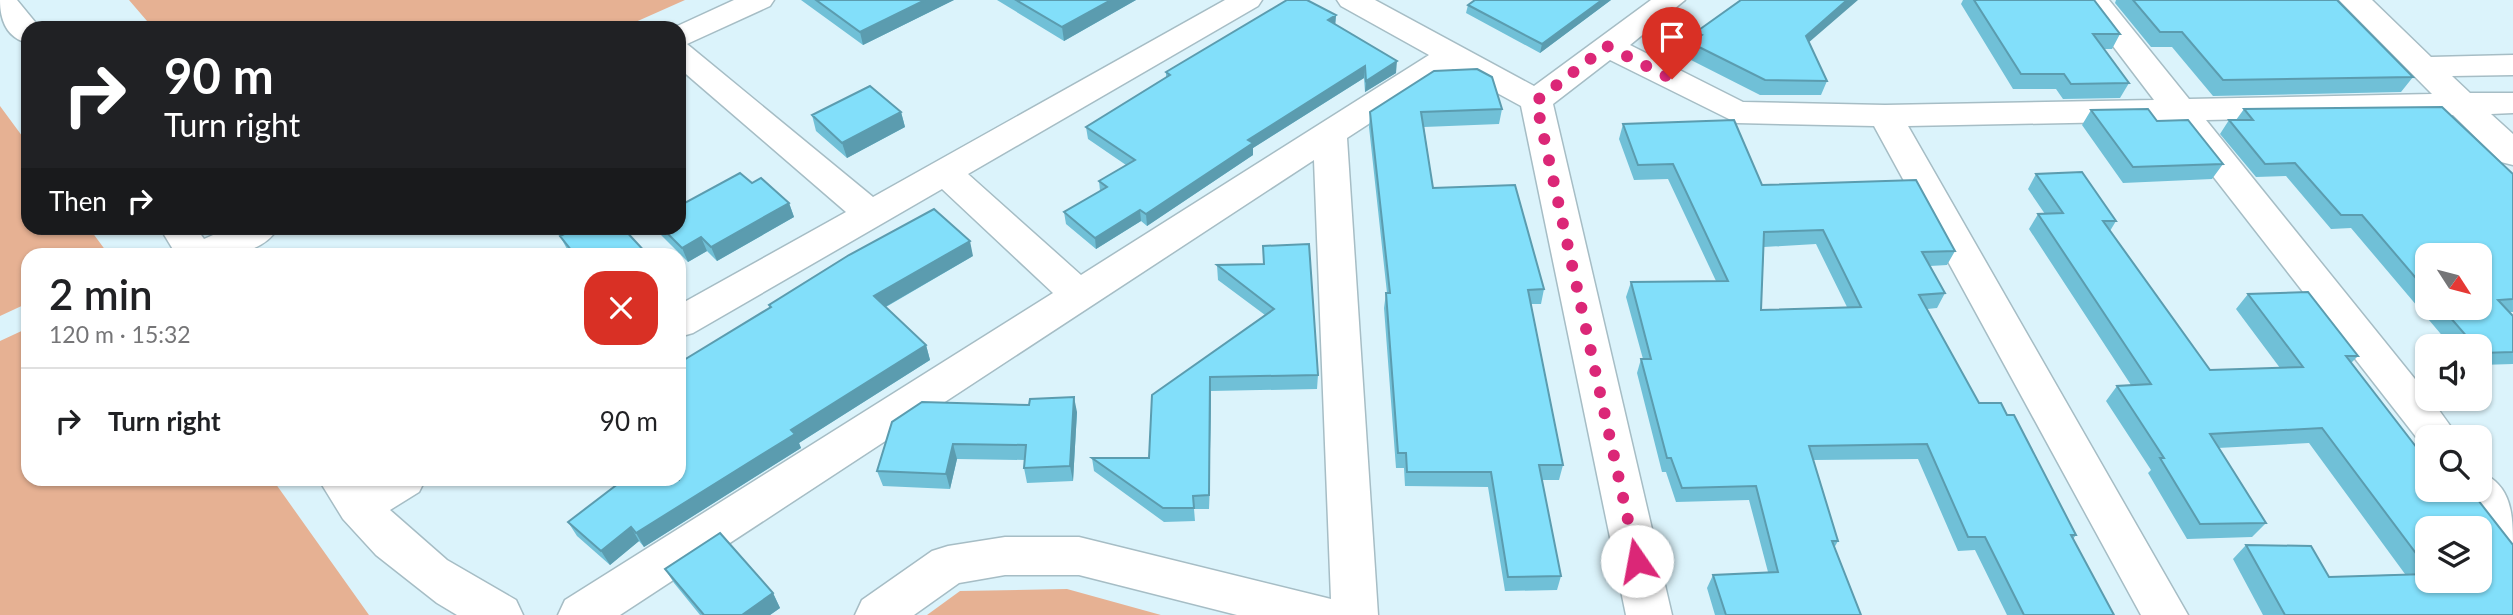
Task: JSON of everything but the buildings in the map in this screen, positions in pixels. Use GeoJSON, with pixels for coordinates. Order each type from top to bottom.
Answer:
{"type":"FeatureCollection","features":[{"type":"Feature","properties":{"kind":"street"},"geometry":{"type":"LineString","coordinates":[[1,0],[21,25]]}},
{"type":"Feature","properties":{"kind":"street"},"geometry":{"type":"LineString","coordinates":[[686,34],[759,0]]}},
{"type":"Feature","properties":{"kind":"street"},"geometry":{"type":"LineString","coordinates":[[686,319],[1247,0]]}},
{"type":"Feature","properties":{"kind":"street"},"geometry":{"type":"LineString","coordinates":[[1352,0],[1536,101],[1649,615]]}},
{"type":"Feature","properties":{"kind":"street"},"geometry":{"type":"LineString","coordinates":[[1536,101],[1670,0]]}},
{"type":"Feature","properties":{"kind":"street"},"geometry":{"type":"LineString","coordinates":[[2093,0],[2428,425]]}},
{"type":"Feature","properties":{"kind":"street"},"geometry":{"type":"LineString","coordinates":[[2354,0],[2513,154]]}},
{"type":"Feature","properties":{"kind":"street"},"geometry":{"type":"LineString","coordinates":[[1607,46],[1737,112],[1885,116],[2513,103]]}},
{"type":"Feature","properties":{"kind":"street"},"geometry":{"type":"LineString","coordinates":[[580,615],[1451,55]]}},
{"type":"Feature","properties":{"kind":"street"},"geometry":{"type":"LineString","coordinates":[[686,58],[871,214]]}},
{"type":"Feature","properties":{"kind":"street"},"geometry":{"type":"LineString","coordinates":[[2423,67],[2513,65]]}},
{"type":"Feature","properties":{"kind":"street"},"geometry":{"type":"LineString","coordinates":[[1885,116],[2165,615]]}},
{"type":"Feature","properties":{"kind":"street"},"geometry":{"type":"LineString","coordinates":[[1330,134],[1355,615]]}},
{"type":"Feature","properties":{"kind":"street"},"geometry":{"type":"LineString","coordinates":[[945,172],[1079,295]]}},
{"type":"Feature","properties":{"kind":"street"},"geometry":{"type":"LineString","coordinates":[[216,248],[244,235]]}},
{"type":"Feature","properties":{"kind":"street"},"geometry":{"type":"LineString","coordinates":[[379,486],[349,493],[369,521],[425,571],[497,614]]}},
{"type":"Feature","properties":{"kind":"street"},"geometry":{"type":"LineString","coordinates":[[2489,502],[2513,532]]}},
{"type":"Feature","properties":{"kind":"street"},"geometry":{"type":"LineString","coordinates":[[878,615],[948,565],[1005,556],[1079,556],[1319,615]]}},
{"type":"Feature","properties":{"kind":"shaded area"},"geometry":{"type":"Polygon","coordinates":[[[129,0],[685,0],[638,21],[147,21],[129,0]]]}},
{"type":"Feature","properties":{"kind":"shaded area"},"geometry":{"type":"Polygon","coordinates":[[[0,106],[21,134],[21,235],[94,235],[104,248],[21,248],[21,306],[0,316],[0,106]]]}},
{"type":"Feature","properties":{"kind":"shaded area"},"geometry":{"type":"Polygon","coordinates":[[[21,331],[21,486],[277,486],[369,615],[0,615],[0,341],[21,331]]]}},
{"type":"Feature","properties":{"kind":"shaded area"},"geometry":{"type":"Polygon","coordinates":[[[1067,589],[1161,615],[927,615],[960,591],[1067,589]]]}},
{"type":"Feature","properties":{"kind":"route"},"geometry":{"type":"LineString","coordinates":[[1637,561],[1536,101],[1607,46],[1672,79]]}}]}
